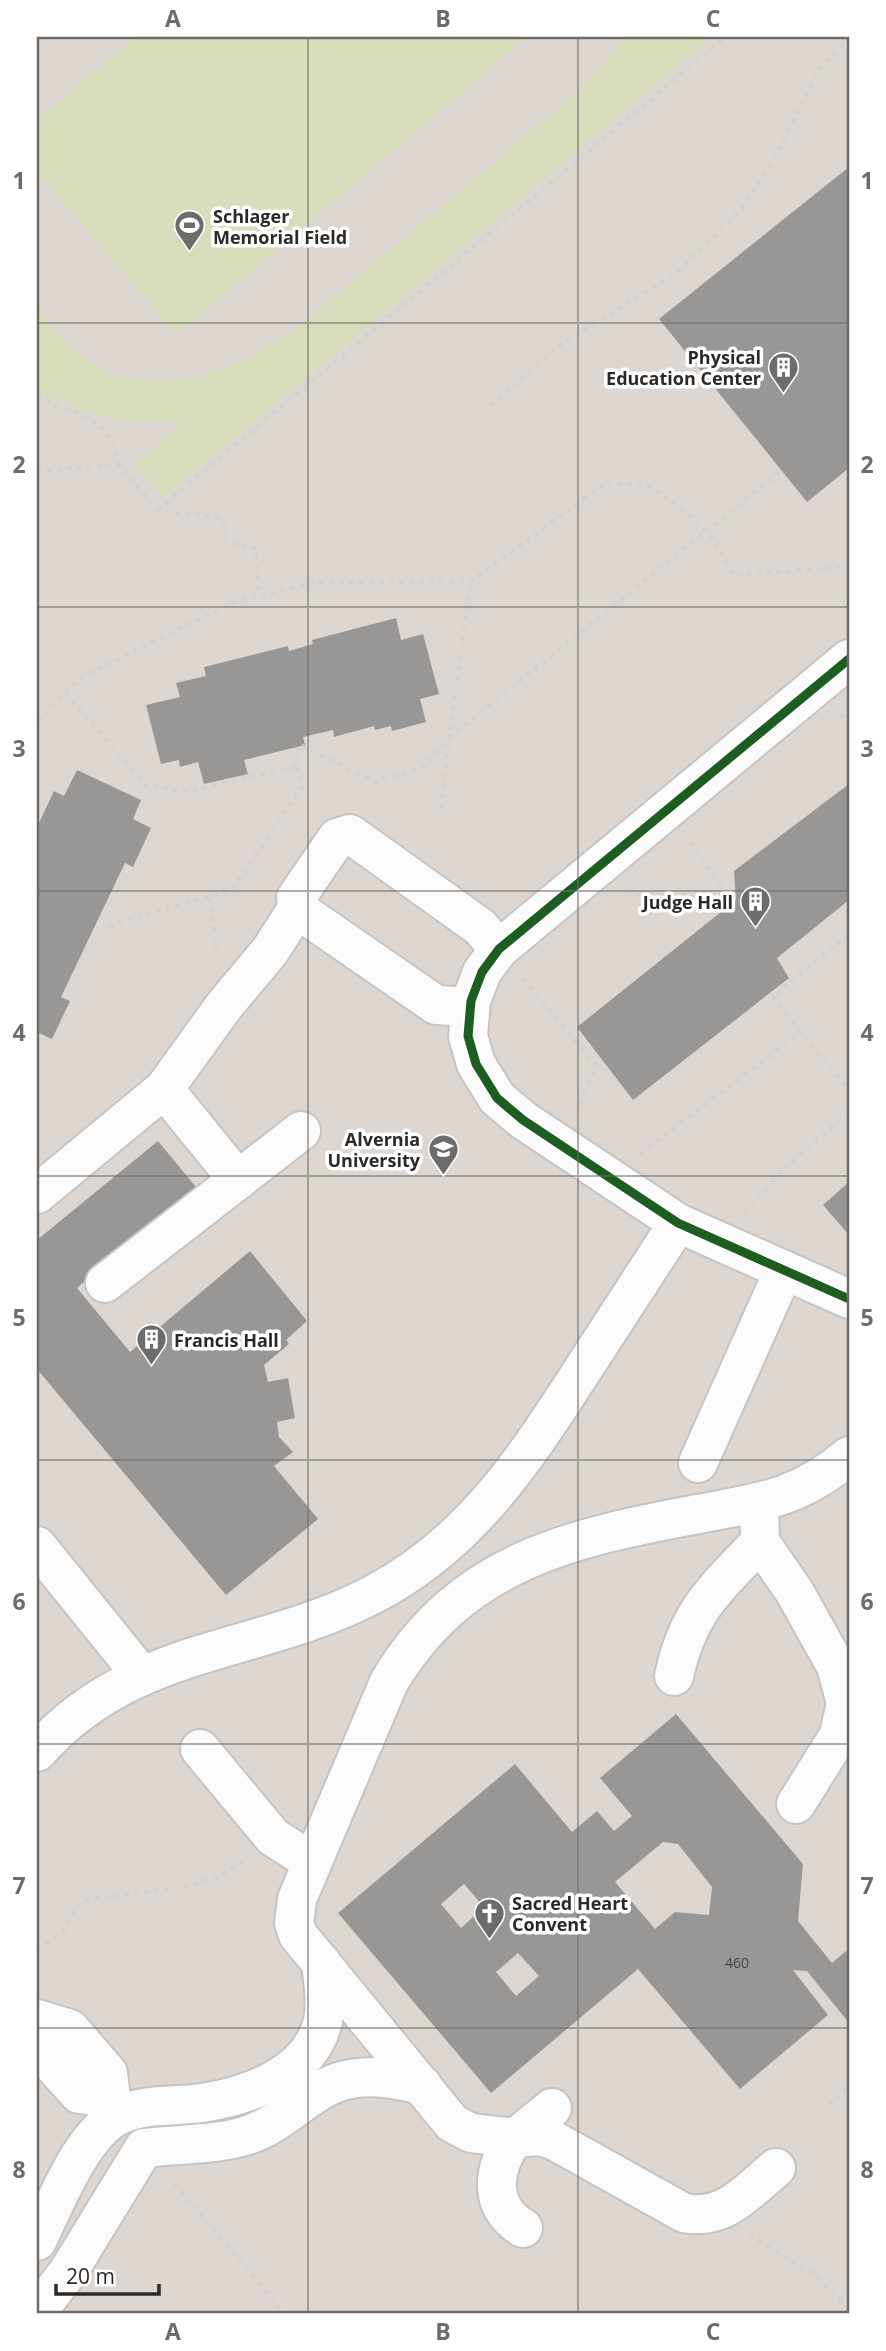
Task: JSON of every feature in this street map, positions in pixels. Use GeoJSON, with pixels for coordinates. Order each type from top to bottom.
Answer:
{"type":"FeatureCollection","features":[{"type":"Feature","properties":{"kind":"street"},"geometry":{"type":"LineString","coordinates":[[849,659],[499,949],[482,972],[470,1007],[468,1036],[477,1064],[497,1098],[562,1147],[678,1223],[849,1299]]}},
{"type":"Feature","properties":{"kind":"street"},"geometry":{"type":"LineString","coordinates":[[37,1194],[164,1089],[224,1006],[270,951],[297,909],[296,898],[337,838],[350,834],[480,927],[499,949]]}},
{"type":"Feature","properties":{"kind":"street"},"geometry":{"type":"LineString","coordinates":[[297,909],[436,1005],[470,1007]]}},
{"type":"Feature","properties":{"kind":"street"},"geometry":{"type":"LineString","coordinates":[[164,1089],[238,1180]]}},
{"type":"Feature","properties":{"kind":"street"},"geometry":{"type":"LineString","coordinates":[[105,1283],[302,1131]]}},
{"type":"Feature","properties":{"kind":"street"},"geometry":{"type":"LineString","coordinates":[[37,1752],[53,1734],[99,1700],[142,1676],[162,1666],[324,1615],[372,1595],[447,1543],[489,1504],[526,1457],[678,1223]]}},
{"type":"Feature","properties":{"kind":"street"},"geometry":{"type":"LineString","coordinates":[[698,1463],[784,1270]]}},
{"type":"Feature","properties":{"kind":"street"},"geometry":{"type":"LineString","coordinates":[[776,2168],[726,2209],[708,2215],[684,2213],[553,2140],[539,2136],[515,2138],[463,2130],[452,2123],[298,1935],[294,1923],[297,1899],[389,1682],[403,1659],[446,1610],[504,1569],[560,1544],[622,1528],[759,1502],[802,1489],[824,1477],[849,1456]]}},
{"type":"Feature","properties":{"kind":"street"},"geometry":{"type":"LineString","coordinates":[[759,1502],[760,1542],[794,1591],[836,1666],[848,1710],[839,1735],[796,1804]]}},
{"type":"Feature","properties":{"kind":"street"},"geometry":{"type":"LineString","coordinates":[[674,1676],[687,1632],[698,1610],[713,1589],[760,1542]]}},
{"type":"Feature","properties":{"kind":"street"},"geometry":{"type":"LineString","coordinates":[[37,1546],[142,1676]]}},
{"type":"Feature","properties":{"kind":"street"},"geometry":{"type":"LineString","coordinates":[[200,1749],[273,1838],[312,1862]]}},
{"type":"Feature","properties":{"kind":"street"},"geometry":{"type":"LineString","coordinates":[[144,2148],[245,2136],[284,2117],[313,2074],[325,1994],[321,1962]]}},
{"type":"Feature","properties":{"kind":"street"},"geometry":{"type":"LineString","coordinates":[[37,2019],[42,2053],[79,2094],[116,2106],[252,2092],[313,2074],[389,2077],[422,2085]]}},
{"type":"Feature","properties":{"kind":"street"},"geometry":{"type":"LineString","coordinates":[[116,2106],[144,2148]]}},
{"type":"Feature","properties":{"kind":"street"},"geometry":{"type":"LineString","coordinates":[[37,2241],[63,2186],[116,2106]]}},
{"type":"Feature","properties":{"kind":"street"},"geometry":{"type":"LineString","coordinates":[[523,2228],[501,2206],[495,2180],[503,2152],[515,2138],[552,2108]]}},
{"type":"Feature","properties":{"kind":"street"},"geometry":{"type":"LineString","coordinates":[[37,2312],[68,2272],[144,2148]]}},
{"type":"Feature","properties":{"kind":"path"},"geometry":{"type":"LineString","coordinates":[[157,510],[726,37]]}},
{"type":"Feature","properties":{"kind":"path"},"geometry":{"type":"LineString","coordinates":[[491,406],[560,345],[674,275],[742,209],[771,165],[819,69],[847,39]]}},
{"type":"Feature","properties":{"kind":"path"},"geometry":{"type":"LineString","coordinates":[[37,396],[97,422],[115,444],[117,464],[157,510],[224,518],[226,542],[255,548],[259,596]]}},
{"type":"Feature","properties":{"kind":"path"},"geometry":{"type":"LineString","coordinates":[[37,472],[117,464]]}},
{"type":"Feature","properties":{"kind":"path"},"geometry":{"type":"LineString","coordinates":[[108,926],[232,890],[302,786],[296,766],[299,745],[375,782],[423,768],[449,738],[781,471]]}},
{"type":"Feature","properties":{"kind":"path"},"geometry":{"type":"LineString","coordinates":[[37,720],[83,676],[237,601],[317,582],[471,581],[606,483],[649,486],[680,507],[713,538],[733,575],[849,567]]}},
{"type":"Feature","properties":{"kind":"path"},"geometry":{"type":"LineString","coordinates":[[440,818],[471,581]]}},
{"type":"Feature","properties":{"kind":"path"},"geometry":{"type":"LineString","coordinates":[[65,693],[146,785],[184,792],[296,766]]}},
{"type":"Feature","properties":{"kind":"path"},"geometry":{"type":"LineString","coordinates":[[609,860],[645,904],[729,897],[668,811]]}},
{"type":"Feature","properties":{"kind":"path"},"geometry":{"type":"LineString","coordinates":[[210,897],[224,1006]]}},
{"type":"Feature","properties":{"kind":"path"},"geometry":{"type":"LineString","coordinates":[[849,934],[772,997],[849,1090]]}},
{"type":"Feature","properties":{"kind":"path"},"geometry":{"type":"LineString","coordinates":[[499,949],[596,1066],[562,1147]]}},
{"type":"Feature","properties":{"kind":"path"},"geometry":{"type":"LineString","coordinates":[[608,1178],[801,1032]]}},
{"type":"Feature","properties":{"kind":"path"},"geometry":{"type":"LineString","coordinates":[[718,1241],[791,1163],[849,1112]]}},
{"type":"Feature","properties":{"kind":"path"},"geometry":{"type":"LineString","coordinates":[[37,1949],[64,1930],[82,1901],[122,1893],[184,1887],[218,1877],[229,1873],[273,1838]]}},
{"type":"Feature","properties":{"kind":"path"},"geometry":{"type":"LineString","coordinates":[[828,2105],[849,2087]]}},
{"type":"Feature","properties":{"kind":"path"},"geometry":{"type":"LineString","coordinates":[[144,2148],[285,2314]]}},
{"type":"Feature","properties":{"kind":"path"},"geometry":{"type":"LineString","coordinates":[[726,2209],[741,2231],[814,2274],[849,2309]]}},
{"type":"Feature","properties":{"kind":"shaded area","name":"Alvernia University"},"geometry":{"type":"Polygon","coordinates":[[[37,37],[849,37],[849,2314],[37,2314],[37,37]]]}},
{"type":"Feature","properties":{"kind":"green space","name":"Schlager Memorial Field"},"geometry":{"type":"Polygon","coordinates":[[[135,37],[527,37],[177,335],[37,172],[37,120],[135,37]]]}},
{"type":"Feature","properties":{"kind":"green space"},"geometry":{"type":"Polygon","coordinates":[[[624,37],[712,37],[164,497],[135,464],[183,422],[108,417],[73,407],[37,391],[37,307],[62,339],[80,355],[107,371],[135,379],[164,381],[194,377],[252,356],[278,341],[302,324],[580,90],[600,70],[624,37]]]}},
{"type":"Feature","properties":{"kind":"building","name":"Physical Education Center"},"geometry":{"type":"Polygon","coordinates":[[[849,167],[849,468],[807,502],[659,319],[849,167]]]}},
{"type":"Feature","properties":{"kind":"building"},"geometry":{"type":"Polygon","coordinates":[[[396,618],[401,640],[423,634],[439,694],[420,699],[426,722],[392,731],[391,726],[375,730],[374,726],[334,737],[333,730],[303,737],[305,745],[244,760],[248,774],[204,784],[198,762],[180,767],[179,760],[161,764],[146,705],[180,697],[176,683],[206,676],[204,667],[288,646],[289,651],[313,644],[312,640],[396,618]]]}},
{"type":"Feature","properties":{"kind":"building"},"geometry":{"type":"Polygon","coordinates":[[[77,770],[141,800],[133,819],[151,828],[133,867],[125,863],[61,997],[70,1001],[52,1039],[37,1032],[37,827],[54,791],[64,796],[77,770]]]}},
{"type":"Feature","properties":{"kind":"building","name":"Judge Hall"},"geometry":{"type":"Polygon","coordinates":[[[849,784],[849,900],[777,958],[789,978],[633,1100],[577,1027],[736,900],[734,871],[849,784]]]}},
{"type":"Feature","properties":{"kind":"building","name":"Francis Hall"},"geometry":{"type":"Polygon","coordinates":[[[158,1141],[196,1187],[77,1288],[130,1352],[250,1251],[307,1321],[286,1340],[289,1344],[264,1365],[268,1382],[288,1378],[295,1418],[277,1422],[279,1437],[293,1452],[274,1466],[318,1519],[226,1595],[37,1369],[37,1240],[158,1141]]]}},
{"type":"Feature","properties":{"kind":"building"},"geometry":{"type":"Polygon","coordinates":[[[849,1182],[849,1235],[823,1205],[849,1182]]]}},
{"type":"Feature","properties":{"kind":"building"},"geometry":{"type":"Polygon","coordinates":[[[676,1714],[803,1864],[798,1921],[832,1963],[846,1951],[849,1954],[849,2023],[807,1971],[793,1970],[828,2015],[740,2089],[638,1969],[491,2093],[338,1913],[515,1764],[572,1832],[597,1811],[614,1831],[632,1816],[600,1778],[676,1714]],[[663,1842],[615,1882],[655,1929],[675,1912],[709,1915],[712,1887],[678,1844],[663,1842]],[[464,1884],[441,1904],[461,1928],[484,1907],[464,1884]],[[518,1953],[496,1972],[516,1996],[539,1976],[518,1953]]]}},
{"type":"Feature","properties":{"kind":"cycle path"},"geometry":{"type":"LineString","coordinates":[[849,659],[499,949],[482,972],[471,1001],[468,1036],[476,1064],[497,1098],[523,1120],[678,1223],[849,1299]]}},
{"type":"Feature","properties":{"kind":"place","name":"Schlager Memorial Field"},"geometry":{"type":"Point","coordinates":[190,253]}},
{"type":"Feature","properties":{"kind":"place","name":"Physical Education Center"},"geometry":{"type":"Point","coordinates":[784,394]}},
{"type":"Feature","properties":{"kind":"place","name":"Judge Hall"},"geometry":{"type":"Point","coordinates":[756,929]}},
{"type":"Feature","properties":{"kind":"place","name":"Alvernia University"},"geometry":{"type":"Point","coordinates":[443,1176]}},
{"type":"Feature","properties":{"kind":"place","name":"Francis Hall"},"geometry":{"type":"Point","coordinates":[151,1367]}},
{"type":"Feature","properties":{"kind":"place","name":"Sacred Heart Convent"},"geometry":{"type":"Point","coordinates":[489,1940]}}]}
